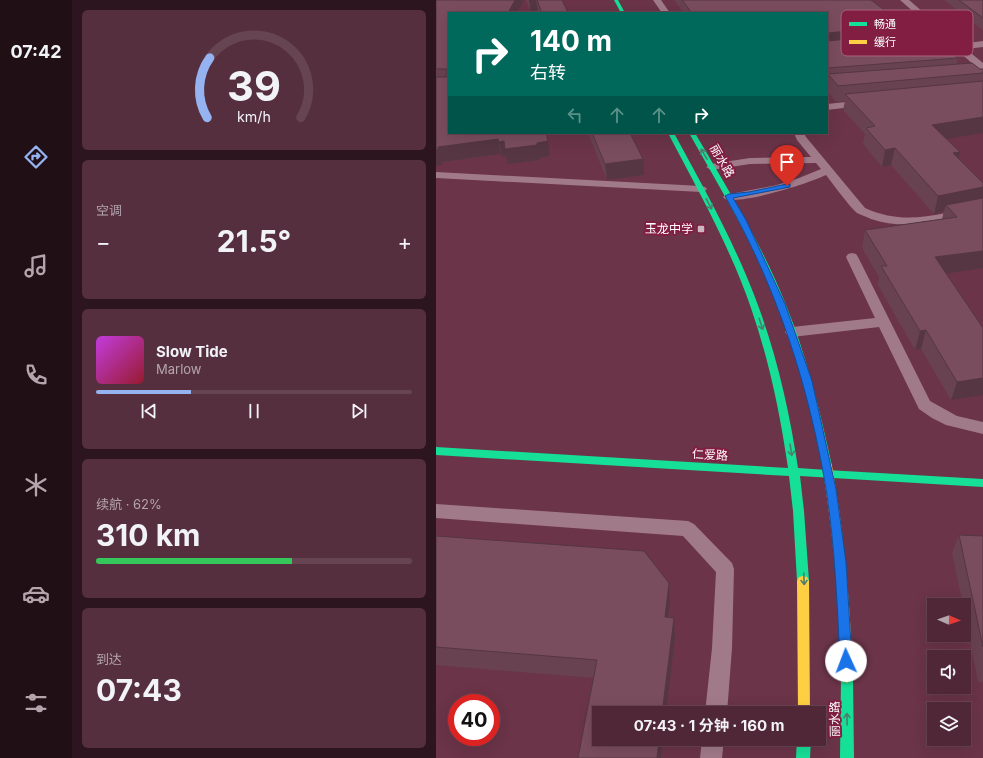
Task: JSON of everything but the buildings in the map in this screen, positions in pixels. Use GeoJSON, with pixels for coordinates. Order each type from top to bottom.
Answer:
{"type":"FeatureCollection","features":[{"type":"Feature","properties":{"kind":"street"},"geometry":{"type":"LineString","coordinates":[[616,0],[622,12]]}},
{"type":"Feature","properties":{"kind":"street"},"geometry":{"type":"LineString","coordinates":[[672,134],[719,223],[755,308],[778,384],[794,472],[803,560],[806,643],[804,706]]}},
{"type":"Feature","properties":{"kind":"street","name":"丽水路"},"geometry":{"type":"LineString","coordinates":[[693,134],[742,220],[775,290],[792,332],[808,381],[828,474],[840,562],[846,638],[847,758]]}},
{"type":"Feature","properties":{"kind":"street","name":"仁爱路"},"geometry":{"type":"LineString","coordinates":[[436,451],[983,483]]}},
{"type":"Feature","properties":{"kind":"street"},"geometry":{"type":"LineString","coordinates":[[803,758],[804,746]]}},
{"type":"Feature","properties":{"kind":"lane"},"geometry":{"type":"LineString","coordinates":[[657,0],[665,12]]}},
{"type":"Feature","properties":{"kind":"lane"},"geometry":{"type":"LineString","coordinates":[[904,0],[916,10]]}},
{"type":"Feature","properties":{"kind":"lane"},"geometry":{"type":"LineString","coordinates":[[973,45],[983,44]]}},
{"type":"Feature","properties":{"kind":"lane"},"geometry":{"type":"LineString","coordinates":[[969,56],[983,68]]}},
{"type":"Feature","properties":{"kind":"lane"},"geometry":{"type":"LineString","coordinates":[[828,107],[874,102]]}},
{"type":"Feature","properties":{"kind":"lane"},"geometry":{"type":"LineString","coordinates":[[799,134],[801,138],[861,210],[883,219],[908,222],[983,209]]}},
{"type":"Feature","properties":{"kind":"lane"},"geometry":{"type":"LineString","coordinates":[[712,167],[750,161],[819,160]]}},
{"type":"Feature","properties":{"kind":"lane"},"geometry":{"type":"LineString","coordinates":[[729,196],[749,194],[787,186],[827,170]]}},
{"type":"Feature","properties":{"kind":"lane"},"geometry":{"type":"LineString","coordinates":[[436,175],[701,189]]}},
{"type":"Feature","properties":{"kind":"lane"},"geometry":{"type":"LineString","coordinates":[[852,257],[924,405],[936,414],[951,421],[983,428]]}},
{"type":"Feature","properties":{"kind":"lane"},"geometry":{"type":"LineString","coordinates":[[792,332],[884,322]]}},
{"type":"Feature","properties":{"kind":"lane"},"geometry":{"type":"LineString","coordinates":[[436,511],[688,529],[724,569],[722,648],[717,706]]}},
{"type":"Feature","properties":{"kind":"lane"},"geometry":{"type":"LineString","coordinates":[[710,758],[712,746]]}},
{"type":"Feature","properties":{"kind":"traffic: fast"},"geometry":{"type":"LineString","coordinates":[[616,0],[622,12]]}},
{"type":"Feature","properties":{"kind":"traffic: fast"},"geometry":{"type":"LineString","coordinates":[[672,134],[727,241],[755,308],[766,341],[790,442],[799,511],[803,581]]}},
{"type":"Feature","properties":{"kind":"traffic: fast"},"geometry":{"type":"LineString","coordinates":[[693,134],[751,239],[773,283],[782,305],[790,325],[808,384],[827,466]]}},
{"type":"Feature","properties":{"kind":"traffic: fast"},"geometry":{"type":"LineString","coordinates":[[436,451],[983,483]]}},
{"type":"Feature","properties":{"kind":"traffic: fast"},"geometry":{"type":"LineString","coordinates":[[847,677],[847,758]]}},
{"type":"Feature","properties":{"kind":"traffic: fast"},"geometry":{"type":"LineString","coordinates":[[803,758],[804,746]]}},
{"type":"Feature","properties":{"kind":"traffic: slow"},"geometry":{"type":"LineString","coordinates":[[827,466],[836,518],[842,571],[847,677]]}},
{"type":"Feature","properties":{"kind":"traffic: slow"},"geometry":{"type":"LineString","coordinates":[[803,581],[804,706]]}},
{"type":"Feature","properties":{"kind":"place","name":"玉龙中学"},"geometry":{"type":"Point","coordinates":[701,229]}},
{"type":"Feature","properties":{"kind":"route"},"geometry":{"type":"LineString","coordinates":[[787,186],[749,194],[729,196],[742,220],[781,304],[808,381],[831,489],[840,562],[846,661]]}}]}
